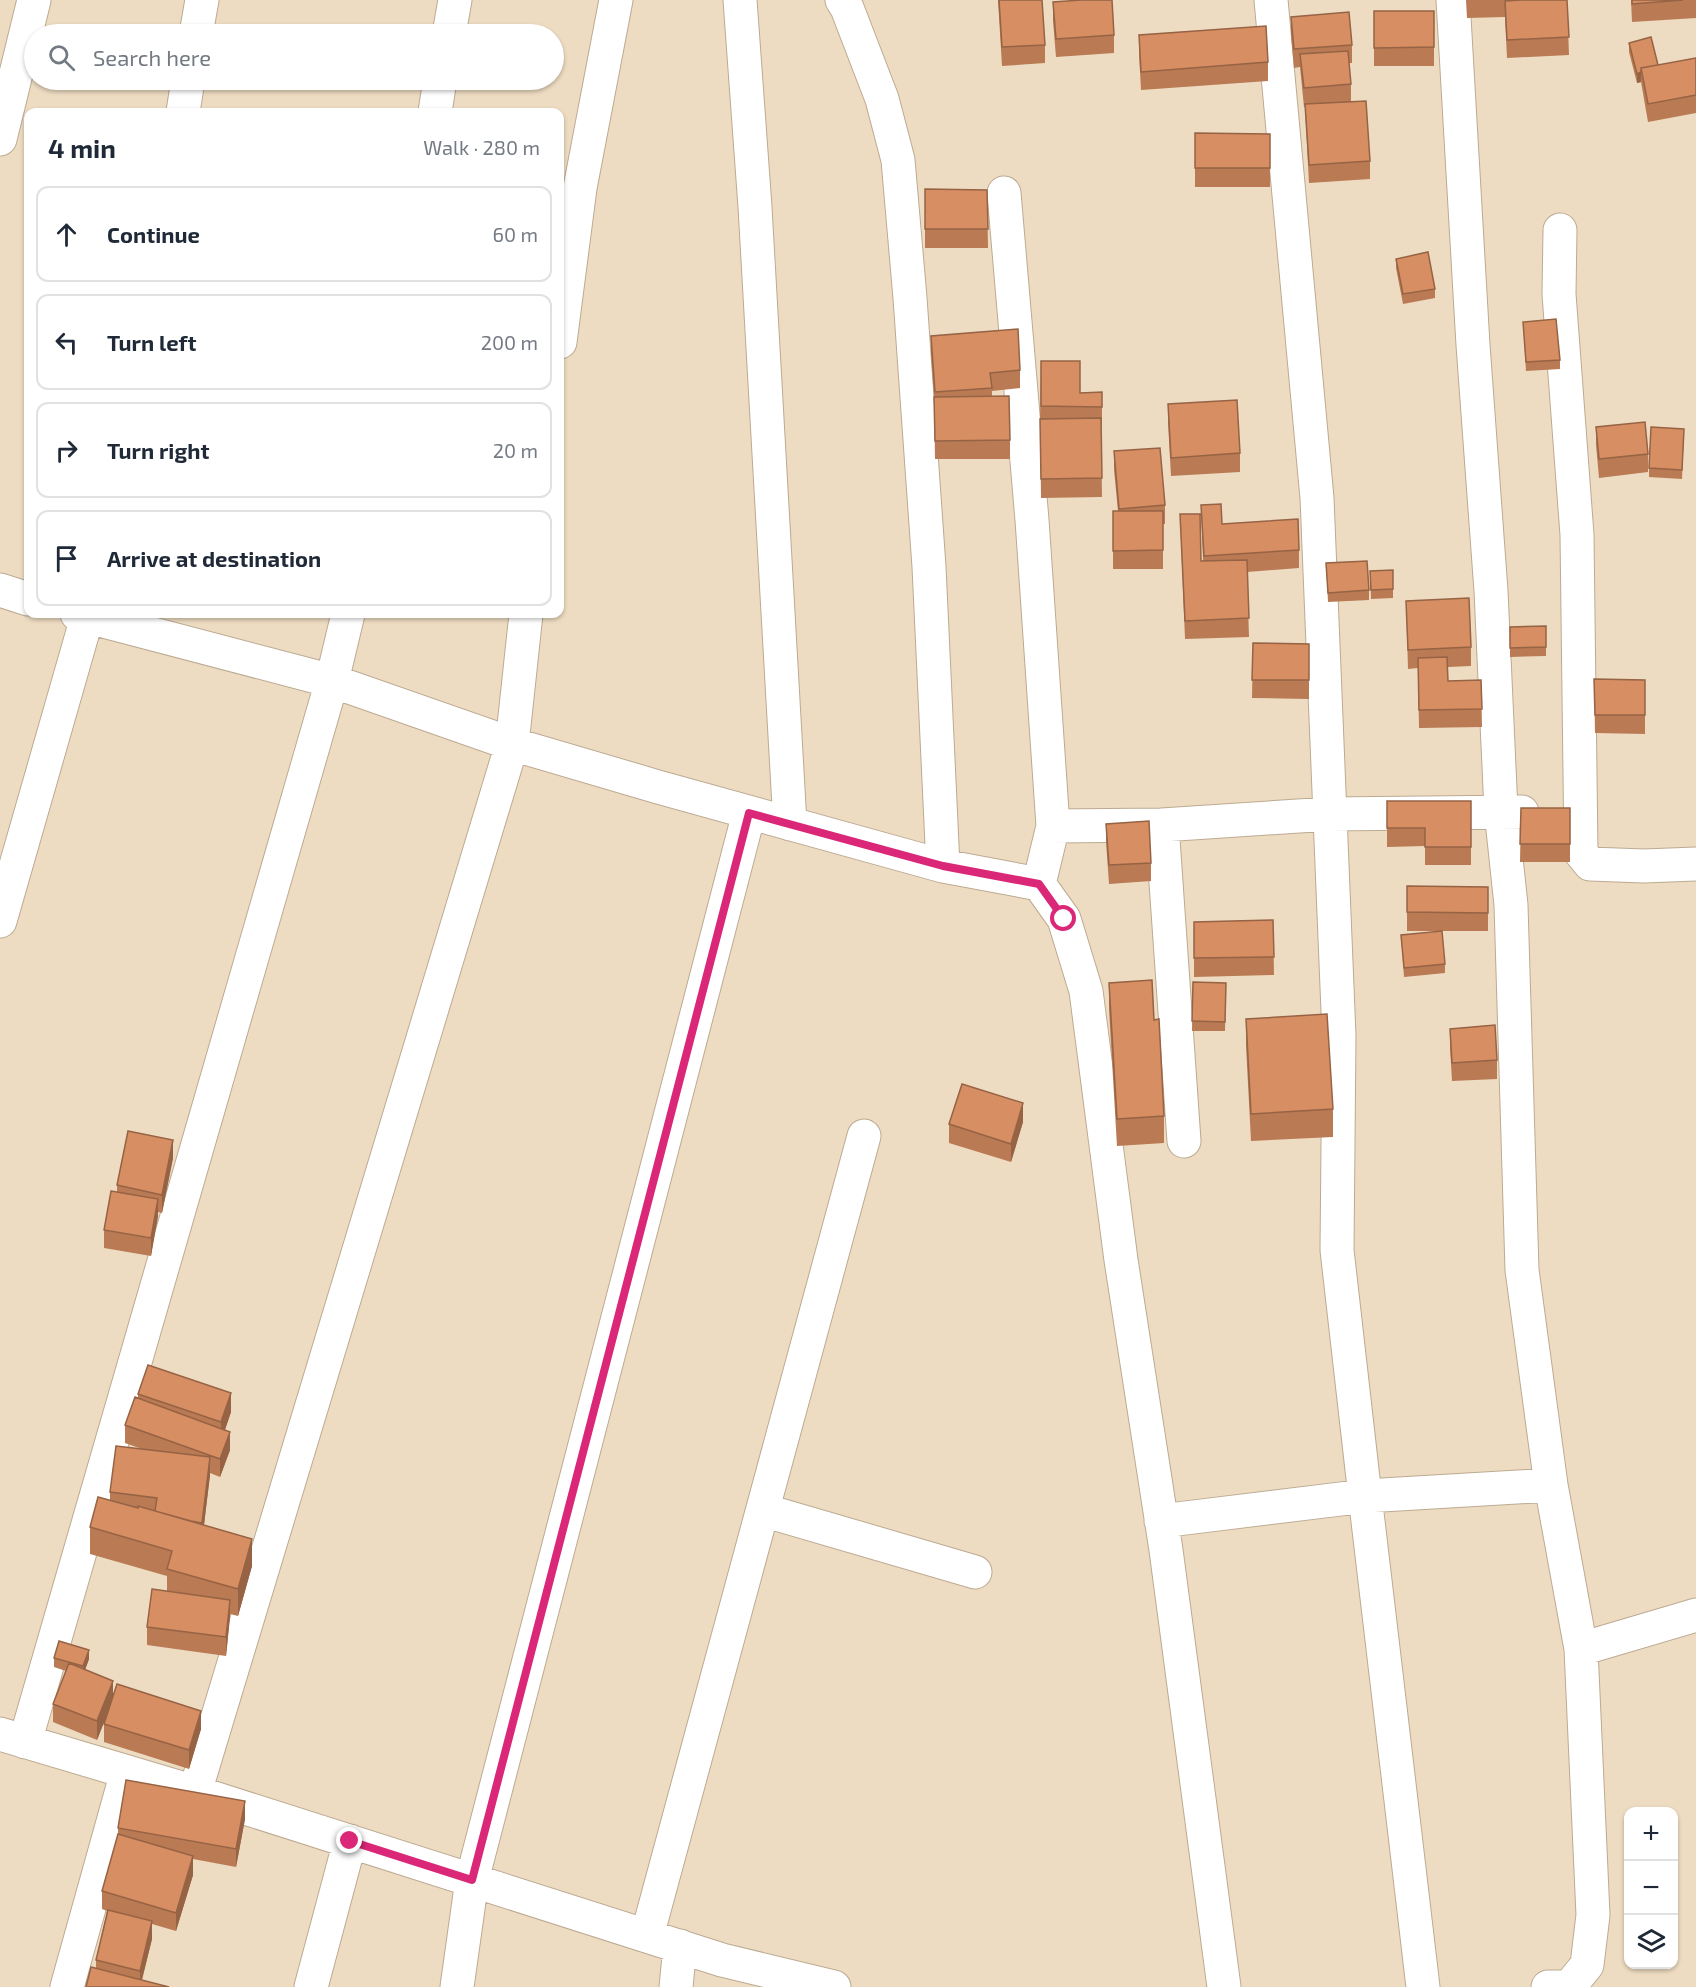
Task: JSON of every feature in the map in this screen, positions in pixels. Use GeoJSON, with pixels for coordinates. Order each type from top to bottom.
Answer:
{"type":"FeatureCollection","features":[{"type":"Feature","properties":{"kind":"street"},"geometry":{"type":"LineString","coordinates":[[28,24],[34,0]]}},
{"type":"Feature","properties":{"kind":"street"},"geometry":{"type":"LineString","coordinates":[[198,24],[202,0]]}},
{"type":"Feature","properties":{"kind":"street"},"geometry":{"type":"LineString","coordinates":[[451,24],[455,0]]}},
{"type":"Feature","properties":{"kind":"street"},"geometry":{"type":"LineString","coordinates":[[564,311],[580,189],[616,0]]}},
{"type":"Feature","properties":{"kind":"street"},"geometry":{"type":"LineString","coordinates":[[740,0],[758,242],[790,824]]}},
{"type":"Feature","properties":{"kind":"street"},"geometry":{"type":"LineString","coordinates":[[842,0],[848,8],[882,99],[898,160],[929,567],[943,866]]}},
{"type":"Feature","properties":{"kind":"street"},"geometry":{"type":"LineString","coordinates":[[1270,0],[1317,498],[1339,1036],[1337,1250],[1424,1987]]}},
{"type":"Feature","properties":{"kind":"street"},"geometry":{"type":"LineString","coordinates":[[1453,0],[1474,357],[1491,591],[1501,811],[1511,904],[1522,1270],[1551,1485],[1581,1649],[1593,1915],[1587,1965],[1569,1986],[1548,1987]]}},
{"type":"Feature","properties":{"kind":"street"},"geometry":{"type":"LineString","coordinates":[[0,139],[24,41]]}},
{"type":"Feature","properties":{"kind":"street"},"geometry":{"type":"LineString","coordinates":[[184,108],[186,90]]}},
{"type":"Feature","properties":{"kind":"street"},"geometry":{"type":"LineString","coordinates":[[436,108],[439,90]]}},
{"type":"Feature","properties":{"kind":"street"},"geometry":{"type":"LineString","coordinates":[[1004,193],[1032,520],[1053,826],[1039,884]]}},
{"type":"Feature","properties":{"kind":"street"},"geometry":{"type":"LineString","coordinates":[[1560,230],[1559,294],[1577,535],[1581,854],[1590,864],[1644,866],[1696,864]]}},
{"type":"Feature","properties":{"kind":"street"},"geometry":{"type":"LineString","coordinates":[[0,590],[24,597]]}},
{"type":"Feature","properties":{"kind":"street"},"geometry":{"type":"LineString","coordinates":[[0,921],[83,618]]}},
{"type":"Feature","properties":{"kind":"street"},"geometry":{"type":"LineString","coordinates":[[99,618],[332,681],[512,744],[749,813],[943,866],[1039,884],[1064,919],[1086,991],[1121,1260],[1161,1521],[1224,1987]]}},
{"type":"Feature","properties":{"kind":"street"},"geometry":{"type":"LineString","coordinates":[[347,618],[332,681],[12,1738],[195,1792],[722,1960],[834,1987]]}},
{"type":"Feature","properties":{"kind":"street"},"geometry":{"type":"LineString","coordinates":[[195,1792],[512,744],[526,618]]}},
{"type":"Feature","properties":{"kind":"street"},"geometry":{"type":"LineString","coordinates":[[1053,826],[1162,825],[1329,814],[1501,811],[1581,815]]}},
{"type":"Feature","properties":{"kind":"street"},"geometry":{"type":"LineString","coordinates":[[457,1987],[472,1880],[749,813]]}},
{"type":"Feature","properties":{"kind":"street"},"geometry":{"type":"LineString","coordinates":[[1162,825],[1184,1141]]}},
{"type":"Feature","properties":{"kind":"street"},"geometry":{"type":"LineString","coordinates":[[647,1936],[864,1136]]}},
{"type":"Feature","properties":{"kind":"street"},"geometry":{"type":"LineString","coordinates":[[1161,1521],[1365,1496],[1551,1485]]}},
{"type":"Feature","properties":{"kind":"street"},"geometry":{"type":"LineString","coordinates":[[763,1510],[975,1572]]}},
{"type":"Feature","properties":{"kind":"street"},"geometry":{"type":"LineString","coordinates":[[1581,1649],[1696,1615]]}},
{"type":"Feature","properties":{"kind":"street"},"geometry":{"type":"LineString","coordinates":[[67,1987],[127,1772]]}},
{"type":"Feature","properties":{"kind":"street"},"geometry":{"type":"LineString","coordinates":[[310,1987],[350,1841]]}},
{"type":"Feature","properties":{"kind":"street"},"geometry":{"type":"LineString","coordinates":[[675,1987],[680,1946]]}},
{"type":"Feature","properties":{"kind":"building"},"geometry":{"type":"Polygon","coordinates":[[[999,0],[1042,0],[1045,45],[1002,47],[999,0]]]}},
{"type":"Feature","properties":{"kind":"building"},"geometry":{"type":"Polygon","coordinates":[[[1112,0],[1114,35],[1056,39],[1053,2],[1112,0]]]}},
{"type":"Feature","properties":{"kind":"building"},"geometry":{"type":"Polygon","coordinates":[[[1567,0],[1569,37],[1507,40],[1505,1],[1567,0]]]}},
{"type":"Feature","properties":{"kind":"building"},"geometry":{"type":"Polygon","coordinates":[[[1632,0],[1683,0],[1632,4],[1632,0]]]}},
{"type":"Feature","properties":{"kind":"building"},"geometry":{"type":"Polygon","coordinates":[[[1374,11],[1434,11],[1434,47],[1374,48],[1374,11]]]}},
{"type":"Feature","properties":{"kind":"building"},"geometry":{"type":"Polygon","coordinates":[[[1349,12],[1352,45],[1294,49],[1291,17],[1349,12]]]}},
{"type":"Feature","properties":{"kind":"building"},"geometry":{"type":"Polygon","coordinates":[[[1266,26],[1268,62],[1141,72],[1139,35],[1266,26]]]}},
{"type":"Feature","properties":{"kind":"building"},"geometry":{"type":"Polygon","coordinates":[[[1651,37],[1658,65],[1641,68],[1641,72],[1637,74],[1629,43],[1651,37]]]}},
{"type":"Feature","properties":{"kind":"building"},"geometry":{"type":"Polygon","coordinates":[[[1348,51],[1351,84],[1304,88],[1300,54],[1348,51]]]}},
{"type":"Feature","properties":{"kind":"building"},"geometry":{"type":"Polygon","coordinates":[[[1696,58],[1696,95],[1648,104],[1641,68],[1696,58]]]}},
{"type":"Feature","properties":{"kind":"building"},"geometry":{"type":"Polygon","coordinates":[[[1366,101],[1370,161],[1309,165],[1305,104],[1366,101]]]}},
{"type":"Feature","properties":{"kind":"building"},"geometry":{"type":"Polygon","coordinates":[[[1195,133],[1270,134],[1270,168],[1195,168],[1195,133]]]}},
{"type":"Feature","properties":{"kind":"building"},"geometry":{"type":"Polygon","coordinates":[[[925,189],[987,190],[988,229],[925,229],[925,189]]]}},
{"type":"Feature","properties":{"kind":"building"},"geometry":{"type":"Polygon","coordinates":[[[1428,252],[1435,289],[1403,294],[1396,259],[1428,252]]]}},
{"type":"Feature","properties":{"kind":"building"},"geometry":{"type":"Polygon","coordinates":[[[1556,319],[1560,360],[1526,362],[1523,322],[1556,319]]]}},
{"type":"Feature","properties":{"kind":"building"},"geometry":{"type":"Polygon","coordinates":[[[1018,329],[1020,370],[990,373],[992,388],[935,392],[931,336],[1018,329]]]}},
{"type":"Feature","properties":{"kind":"building"},"geometry":{"type":"Polygon","coordinates":[[[1041,361],[1080,361],[1080,393],[1102,392],[1102,407],[1041,406],[1041,361]]]}},
{"type":"Feature","properties":{"kind":"building"},"geometry":{"type":"Polygon","coordinates":[[[1009,396],[1010,440],[935,441],[934,397],[1009,396]]]}},
{"type":"Feature","properties":{"kind":"building"},"geometry":{"type":"Polygon","coordinates":[[[1237,400],[1240,453],[1171,458],[1168,404],[1237,400]]]}},
{"type":"Feature","properties":{"kind":"building"},"geometry":{"type":"Polygon","coordinates":[[[1101,418],[1102,478],[1041,479],[1040,419],[1101,418]]]}},
{"type":"Feature","properties":{"kind":"building"},"geometry":{"type":"Polygon","coordinates":[[[1645,422],[1648,454],[1599,459],[1596,427],[1645,422]]]}},
{"type":"Feature","properties":{"kind":"building"},"geometry":{"type":"Polygon","coordinates":[[[1651,427],[1684,429],[1682,470],[1649,468],[1651,427]]]}},
{"type":"Feature","properties":{"kind":"building"},"geometry":{"type":"Polygon","coordinates":[[[1160,448],[1165,505],[1119,509],[1114,451],[1160,448]]]}},
{"type":"Feature","properties":{"kind":"building"},"geometry":{"type":"Polygon","coordinates":[[[1221,504],[1222,524],[1298,519],[1299,550],[1204,556],[1201,505],[1221,504]]]}},
{"type":"Feature","properties":{"kind":"building"},"geometry":{"type":"Polygon","coordinates":[[[1113,511],[1163,511],[1163,550],[1113,551],[1113,511]]]}},
{"type":"Feature","properties":{"kind":"building"},"geometry":{"type":"Polygon","coordinates":[[[1180,514],[1200,514],[1201,561],[1247,560],[1249,618],[1185,621],[1180,514]]]}},
{"type":"Feature","properties":{"kind":"building"},"geometry":{"type":"Polygon","coordinates":[[[1367,561],[1369,590],[1328,593],[1326,563],[1367,561]]]}},
{"type":"Feature","properties":{"kind":"building"},"geometry":{"type":"Polygon","coordinates":[[[1393,570],[1393,589],[1371,590],[1370,571],[1393,570]]]}},
{"type":"Feature","properties":{"kind":"building"},"geometry":{"type":"Polygon","coordinates":[[[1469,598],[1471,647],[1408,650],[1406,601],[1469,598]]]}},
{"type":"Feature","properties":{"kind":"building"},"geometry":{"type":"Polygon","coordinates":[[[1546,626],[1546,647],[1510,648],[1510,627],[1546,626]]]}},
{"type":"Feature","properties":{"kind":"building"},"geometry":{"type":"Polygon","coordinates":[[[1253,643],[1309,644],[1309,680],[1252,680],[1253,643]]]}},
{"type":"Feature","properties":{"kind":"building"},"geometry":{"type":"Polygon","coordinates":[[[1447,657],[1448,681],[1481,680],[1482,709],[1419,710],[1418,658],[1447,657]]]}},
{"type":"Feature","properties":{"kind":"building"},"geometry":{"type":"Polygon","coordinates":[[[1594,679],[1645,680],[1645,715],[1595,715],[1594,679]]]}},
{"type":"Feature","properties":{"kind":"building"},"geometry":{"type":"Polygon","coordinates":[[[1387,801],[1471,801],[1471,847],[1425,847],[1425,828],[1387,828],[1387,801]]]}},
{"type":"Feature","properties":{"kind":"building"},"geometry":{"type":"Polygon","coordinates":[[[1521,808],[1570,808],[1570,844],[1520,844],[1521,808]]]}},
{"type":"Feature","properties":{"kind":"building"},"geometry":{"type":"Polygon","coordinates":[[[1149,821],[1151,863],[1109,865],[1106,824],[1149,821]]]}},
{"type":"Feature","properties":{"kind":"building"},"geometry":{"type":"Polygon","coordinates":[[[1407,886],[1488,887],[1488,913],[1407,912],[1407,886]]]}},
{"type":"Feature","properties":{"kind":"building"},"geometry":{"type":"Polygon","coordinates":[[[1273,920],[1274,957],[1194,958],[1194,922],[1273,920]]]}},
{"type":"Feature","properties":{"kind":"building"},"geometry":{"type":"Polygon","coordinates":[[[1442,931],[1445,964],[1404,968],[1401,935],[1442,931]]]}},
{"type":"Feature","properties":{"kind":"building"},"geometry":{"type":"Polygon","coordinates":[[[1152,980],[1154,1020],[1159,1019],[1164,1116],[1117,1119],[1109,983],[1152,980]]]}},
{"type":"Feature","properties":{"kind":"building"},"geometry":{"type":"Polygon","coordinates":[[[1193,982],[1226,983],[1225,1022],[1192,1021],[1193,982]]]}},
{"type":"Feature","properties":{"kind":"building"},"geometry":{"type":"Polygon","coordinates":[[[1327,1014],[1333,1109],[1251,1114],[1246,1019],[1327,1014]]]}},
{"type":"Feature","properties":{"kind":"building"},"geometry":{"type":"Polygon","coordinates":[[[1495,1025],[1497,1060],[1452,1063],[1450,1029],[1495,1025]]]}},
{"type":"Feature","properties":{"kind":"building"},"geometry":{"type":"Polygon","coordinates":[[[962,1084],[1023,1103],[1011,1144],[949,1124],[962,1084]]]}},
{"type":"Feature","properties":{"kind":"building"},"geometry":{"type":"Polygon","coordinates":[[[128,1131],[173,1140],[162,1195],[117,1185],[128,1131]]]}},
{"type":"Feature","properties":{"kind":"building"},"geometry":{"type":"Polygon","coordinates":[[[111,1191],[158,1199],[151,1238],[104,1230],[111,1191]]]}},
{"type":"Feature","properties":{"kind":"building"},"geometry":{"type":"Polygon","coordinates":[[[148,1365],[231,1393],[221,1422],[138,1394],[148,1365]]]}},
{"type":"Feature","properties":{"kind":"building"},"geometry":{"type":"Polygon","coordinates":[[[135,1397],[230,1432],[220,1459],[125,1425],[135,1397]]]}},
{"type":"Feature","properties":{"kind":"building"},"geometry":{"type":"Polygon","coordinates":[[[116,1446],[210,1457],[202,1523],[155,1511],[157,1498],[110,1492],[116,1446]]]}},
{"type":"Feature","properties":{"kind":"building"},"geometry":{"type":"Polygon","coordinates":[[[98,1497],[138,1508],[138,1506],[252,1539],[238,1589],[167,1569],[172,1551],[90,1527],[98,1497]]]}},
{"type":"Feature","properties":{"kind":"building"},"geometry":{"type":"Polygon","coordinates":[[[152,1589],[230,1600],[226,1637],[147,1627],[152,1589]]]}},
{"type":"Feature","properties":{"kind":"building"},"geometry":{"type":"Polygon","coordinates":[[[59,1641],[89,1650],[83,1666],[54,1658],[59,1641]]]}},
{"type":"Feature","properties":{"kind":"building"},"geometry":{"type":"Polygon","coordinates":[[[69,1663],[113,1681],[97,1721],[53,1704],[69,1663]]]}},
{"type":"Feature","properties":{"kind":"building"},"geometry":{"type":"Polygon","coordinates":[[[117,1684],[201,1711],[189,1750],[104,1724],[117,1684]]]}},
{"type":"Feature","properties":{"kind":"building"},"geometry":{"type":"Polygon","coordinates":[[[126,1780],[245,1801],[236,1849],[118,1828],[126,1780]]]}},
{"type":"Feature","properties":{"kind":"building"},"geometry":{"type":"Polygon","coordinates":[[[118,1834],[193,1856],[176,1913],[102,1891],[118,1834]]]}},
{"type":"Feature","properties":{"kind":"building"},"geometry":{"type":"Polygon","coordinates":[[[108,1910],[152,1921],[140,1971],[96,1960],[108,1910]]]}},
{"type":"Feature","properties":{"kind":"building"},"geometry":{"type":"Polygon","coordinates":[[[91,1967],[169,1987],[86,1987],[91,1967]]]}},
{"type":"Feature","properties":{"kind":"route"},"geometry":{"type":"LineString","coordinates":[[350,1841],[472,1880],[749,813],[943,866],[1039,884],[1064,919]]}}]}
